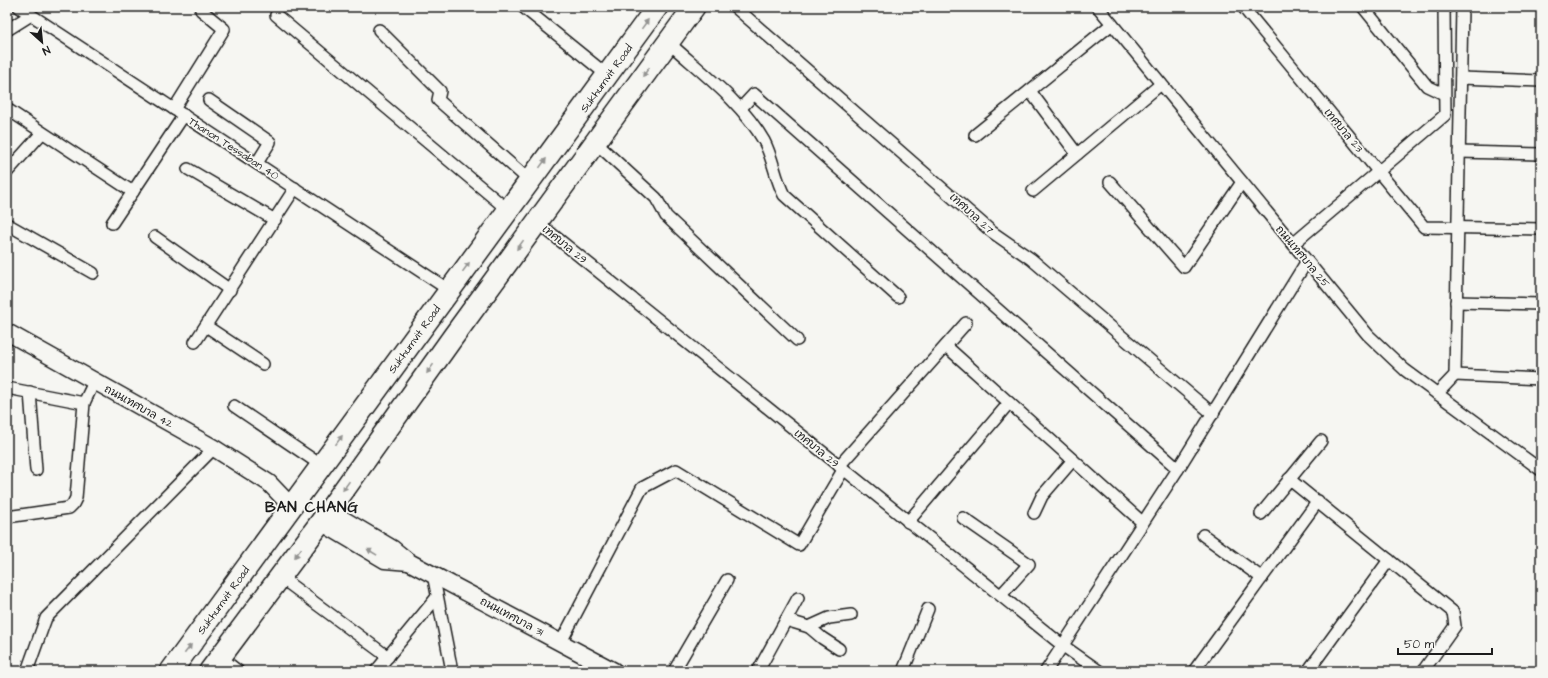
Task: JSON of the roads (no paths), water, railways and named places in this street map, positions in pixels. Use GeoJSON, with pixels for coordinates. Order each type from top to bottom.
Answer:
{"type":"FeatureCollection","features":[{"type":"Feature","properties":{"kind":"highway","name":"Sukhumvit Road"},"geometry":{"type":"LineString","coordinates":[[171,671],[658,7]]}},
{"type":"Feature","properties":{"kind":"highway"},"geometry":{"type":"LineString","coordinates":[[215,664],[325,516],[694,7]]}},
{"type":"Feature","properties":{"kind":"highway"},"geometry":{"type":"LineString","coordinates":[[295,500],[325,516]]}},
{"type":"Feature","properties":{"kind":"street","name":"Thanon Tessaban 40"},"geometry":{"type":"LineString","coordinates":[[19,7],[449,290]]}},
{"type":"Feature","properties":{"kind":"street"},"geometry":{"type":"LineString","coordinates":[[523,7],[607,75]]}},
{"type":"Feature","properties":{"kind":"street","name":"เทศบาล 27"},"geometry":{"type":"LineString","coordinates":[[735,7],[992,232],[1031,260],[1213,414]]}},
{"type":"Feature","properties":{"kind":"street","name":"ถนนเทศบาล 25"},"geometry":{"type":"LineString","coordinates":[[1098,7],[1368,335],[1405,370],[1541,470]]}},
{"type":"Feature","properties":{"kind":"street","name":"เทศบาล 23"},"geometry":{"type":"LineString","coordinates":[[1243,7],[1424,227],[1458,226]]}},
{"type":"Feature","properties":{"kind":"street"},"geometry":{"type":"LineString","coordinates":[[1363,7],[1426,86],[1444,94]]}},
{"type":"Feature","properties":{"kind":"street"},"geometry":{"type":"LineString","coordinates":[[1293,244],[1445,115],[1444,7]]}},
{"type":"Feature","properties":{"kind":"street"},"geometry":{"type":"LineString","coordinates":[[1437,394],[1455,375],[1462,7]]}},
{"type":"Feature","properties":{"kind":"street"},"geometry":{"type":"LineString","coordinates":[[174,109],[224,29],[201,10]]}},
{"type":"Feature","properties":{"kind":"street"},"geometry":{"type":"LineString","coordinates":[[7,30],[31,15]]}},
{"type":"Feature","properties":{"kind":"street"},"geometry":{"type":"LineString","coordinates":[[276,15],[508,210]]}},
{"type":"Feature","properties":{"kind":"street"},"geometry":{"type":"LineString","coordinates":[[975,135],[1112,24]]}},
{"type":"Feature","properties":{"kind":"street"},"geometry":{"type":"LineString","coordinates":[[379,30],[440,91],[438,100],[530,181]]}},
{"type":"Feature","properties":{"kind":"street"},"geometry":{"type":"LineString","coordinates":[[668,42],[741,108],[764,142],[784,196],[898,297]]}},
{"type":"Feature","properties":{"kind":"street"},"geometry":{"type":"LineString","coordinates":[[1461,78],[1541,80]]}},
{"type":"Feature","properties":{"kind":"street"},"geometry":{"type":"LineString","coordinates":[[1033,191],[1161,84]]}},
{"type":"Feature","properties":{"kind":"street"},"geometry":{"type":"LineString","coordinates":[[1030,91],[1077,154]]}},
{"type":"Feature","properties":{"kind":"street"},"geometry":{"type":"LineString","coordinates":[[741,108],[754,94],[1178,469]]}},
{"type":"Feature","properties":{"kind":"street"},"geometry":{"type":"LineString","coordinates":[[209,100],[270,142],[257,164]]}},
{"type":"Feature","properties":{"kind":"street"},"geometry":{"type":"LineString","coordinates":[[7,109],[133,192]]}},
{"type":"Feature","properties":{"kind":"street"},"geometry":{"type":"LineString","coordinates":[[112,223],[184,115]]}},
{"type":"Feature","properties":{"kind":"street"},"geometry":{"type":"LineString","coordinates":[[7,172],[42,133]]}},
{"type":"Feature","properties":{"kind":"street"},"geometry":{"type":"LineString","coordinates":[[595,142],[656,198],[666,216],[797,340]]}},
{"type":"Feature","properties":{"kind":"street"},"geometry":{"type":"LineString","coordinates":[[1459,152],[1541,154]]}},
{"type":"Feature","properties":{"kind":"street"},"geometry":{"type":"LineString","coordinates":[[188,168],[275,220]]}},
{"type":"Feature","properties":{"kind":"street"},"geometry":{"type":"LineString","coordinates":[[1110,182],[1184,267],[1242,182]]}},
{"type":"Feature","properties":{"kind":"street"},"geometry":{"type":"LineString","coordinates":[[195,342],[295,188]]}},
{"type":"Feature","properties":{"kind":"street","name":"เทศบาล 29"},"geometry":{"type":"LineString","coordinates":[[537,222],[908,522],[1062,645],[1099,671]]}},
{"type":"Feature","properties":{"kind":"street"},"geometry":{"type":"LineString","coordinates":[[7,224],[93,273]]}},
{"type":"Feature","properties":{"kind":"street"},"geometry":{"type":"LineString","coordinates":[[1458,226],[1541,229]]}},
{"type":"Feature","properties":{"kind":"street"},"geometry":{"type":"LineString","coordinates":[[155,237],[230,290]]}},
{"type":"Feature","properties":{"kind":"street"},"geometry":{"type":"LineString","coordinates":[[1046,671],[1178,469],[1307,261]]}},
{"type":"Feature","properties":{"kind":"street"},"geometry":{"type":"LineString","coordinates":[[1456,302],[1541,304]]}},
{"type":"Feature","properties":{"kind":"street"},"geometry":{"type":"LineString","coordinates":[[561,642],[642,488],[676,470],[799,545],[841,468],[966,323]]}},
{"type":"Feature","properties":{"kind":"street"},"geometry":{"type":"LineString","coordinates":[[206,326],[263,364]]}},
{"type":"Feature","properties":{"kind":"street","name":"ถนนเทศบาล 42"},"geometry":{"type":"LineString","coordinates":[[7,332],[214,448],[295,500]]}},
{"type":"Feature","properties":{"kind":"street"},"geometry":{"type":"LineString","coordinates":[[946,346],[1142,522]]}},
{"type":"Feature","properties":{"kind":"street"},"geometry":{"type":"LineString","coordinates":[[1455,375],[1541,379]]}},
{"type":"Feature","properties":{"kind":"street"},"geometry":{"type":"LineString","coordinates":[[7,517],[69,508],[73,504],[76,498],[84,403],[94,382]]}},
{"type":"Feature","properties":{"kind":"street"},"geometry":{"type":"LineString","coordinates":[[7,388],[84,403]]}},
{"type":"Feature","properties":{"kind":"street"},"geometry":{"type":"LineString","coordinates":[[30,392],[36,470]]}},
{"type":"Feature","properties":{"kind":"street"},"geometry":{"type":"LineString","coordinates":[[908,522],[1009,402]]}},
{"type":"Feature","properties":{"kind":"street"},"geometry":{"type":"LineString","coordinates":[[234,406],[321,465]]}},
{"type":"Feature","properties":{"kind":"street"},"geometry":{"type":"LineString","coordinates":[[1261,514],[1321,441]]}},
{"type":"Feature","properties":{"kind":"street"},"geometry":{"type":"LineString","coordinates":[[27,671],[46,618],[214,448]]}},
{"type":"Feature","properties":{"kind":"street"},"geometry":{"type":"LineString","coordinates":[[1034,513],[1042,496],[1073,460]]}},
{"type":"Feature","properties":{"kind":"street"},"geometry":{"type":"LineString","coordinates":[[1289,479],[1453,612],[1455,626],[1423,671]]}},
{"type":"Feature","properties":{"kind":"street"},"geometry":{"type":"LineString","coordinates":[[1194,671],[1318,501]]}},
{"type":"Feature","properties":{"kind":"street","name":"ถนนเทศบาล 31"},"geometry":{"type":"LineString","coordinates":[[325,516],[385,560],[409,562],[614,671]]}},
{"type":"Feature","properties":{"kind":"street"},"geometry":{"type":"LineString","coordinates":[[963,518],[1029,564],[1001,595]]}},
{"type":"Feature","properties":{"kind":"street"},"geometry":{"type":"LineString","coordinates":[[1203,535],[1262,578]]}},
{"type":"Feature","properties":{"kind":"street"},"geometry":{"type":"LineString","coordinates":[[1308,671],[1389,560]]}},
{"type":"Feature","properties":{"kind":"street"},"geometry":{"type":"LineString","coordinates":[[433,574],[452,671]]}},
{"type":"Feature","properties":{"kind":"street"},"geometry":{"type":"LineString","coordinates":[[280,577],[388,657]]}},
{"type":"Feature","properties":{"kind":"street"},"geometry":{"type":"LineString","coordinates":[[674,671],[727,580]]}},
{"type":"Feature","properties":{"kind":"street"},"geometry":{"type":"LineString","coordinates":[[376,671],[437,597]]}},
{"type":"Feature","properties":{"kind":"street"},"geometry":{"type":"LineString","coordinates":[[758,671],[798,598]]}},
{"type":"Feature","properties":{"kind":"street"},"geometry":{"type":"LineString","coordinates":[[903,671],[928,609]]}},
{"type":"Feature","properties":{"kind":"street"},"geometry":{"type":"LineString","coordinates":[[809,627],[830,618],[851,615]]}},
{"type":"Feature","properties":{"kind":"street"},"geometry":{"type":"LineString","coordinates":[[786,620],[809,627],[839,649]]}},
{"type":"Feature","properties":{"kind":"street"},"geometry":{"type":"LineString","coordinates":[[215,664],[238,671]]}},
{"type":"Feature","properties":{"kind":"district","name":"BAN CHANG"},"geometry":{"type":"Point","coordinates":[312,507]}}]}
